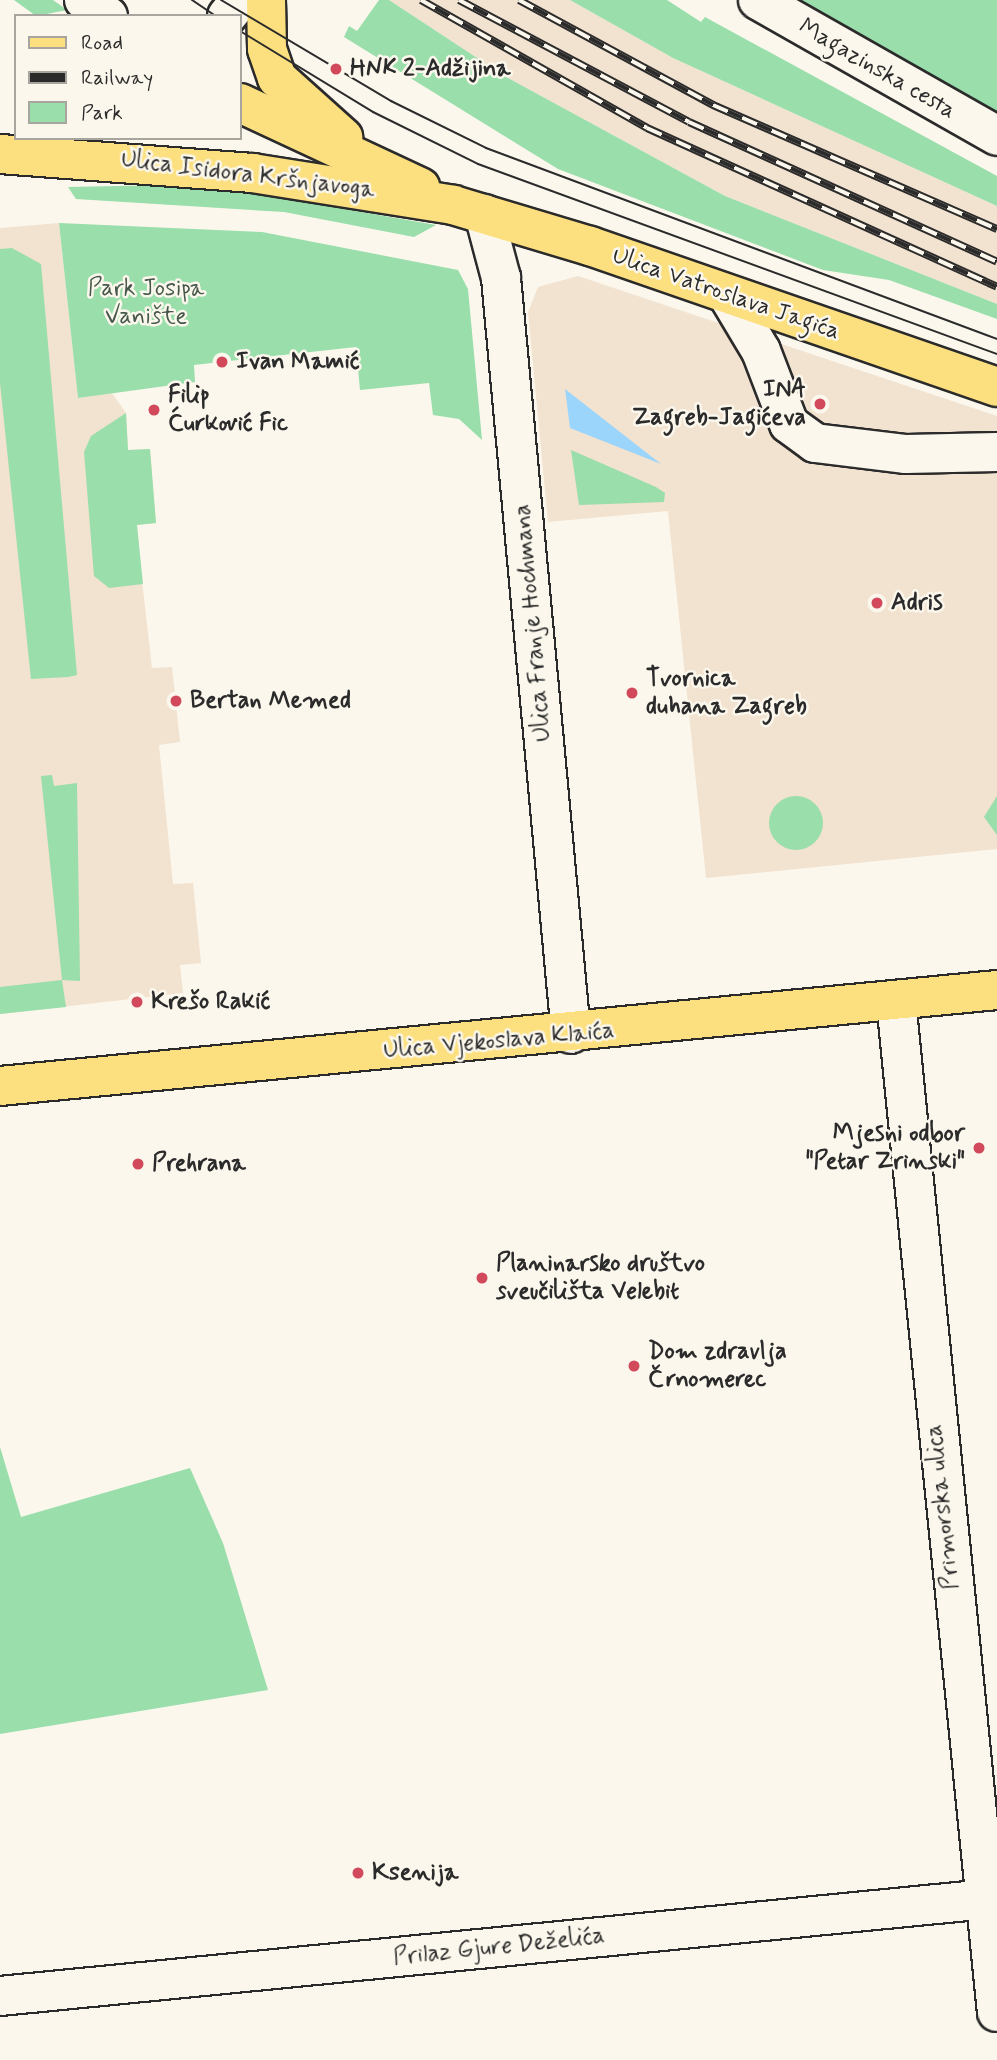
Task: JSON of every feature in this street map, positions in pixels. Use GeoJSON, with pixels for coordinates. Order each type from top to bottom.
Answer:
{"type":"FeatureCollection","features":[{"type":"Feature","properties":{"kind":"main road"},"geometry":{"type":"LineString","coordinates":[[266,0],[267,49],[285,89],[362,155]]}},
{"type":"Feature","properties":{"kind":"main road"},"geometry":{"type":"LineString","coordinates":[[242,104],[317,141],[362,155],[469,210]]}},
{"type":"Feature","properties":{"kind":"main road","name":"Ulica Isidora Kršnjavoga"},"geometry":{"type":"LineString","coordinates":[[0,155],[38,152],[342,184],[469,210]]}},
{"type":"Feature","properties":{"kind":"main road","name":"Ulica Vatroslava Jagića"},"geometry":{"type":"LineString","coordinates":[[469,210],[997,387]]}},
{"type":"Feature","properties":{"kind":"main road","name":"Ulica Vjekoslava Klaića"},"geometry":{"type":"LineString","coordinates":[[0,1086],[571,1034],[997,990]]}},
{"type":"Feature","properties":{"kind":"street"},"geometry":{"type":"LineString","coordinates":[[84,0],[105,14]]}},
{"type":"Feature","properties":{"kind":"street"},"geometry":{"type":"LineString","coordinates":[[229,14],[240,0]]}},
{"type":"Feature","properties":{"kind":"street","name":"Magazinska cesta"},"geometry":{"type":"LineString","coordinates":[[758,0],[997,136]]}},
{"type":"Feature","properties":{"kind":"street"},"geometry":{"type":"LineString","coordinates":[[38,152],[76,140]]}},
{"type":"Feature","properties":{"kind":"street","name":"Ulica Franje Hochmana"},"geometry":{"type":"LineString","coordinates":[[469,210],[501,278],[571,1034]]}},
{"type":"Feature","properties":{"kind":"street"},"geometry":{"type":"LineString","coordinates":[[729,296],[761,351],[789,424],[815,443],[906,454],[997,452]]}},
{"type":"Feature","properties":{"kind":"street","name":"Primorska ulica"},"geometry":{"type":"LineString","coordinates":[[896,1001],[966,1742],[990,1898],[997,2012]]}},
{"type":"Feature","properties":{"kind":"street"},"geometry":{"type":"LineString","coordinates":[[966,1742],[997,1786]]}},
{"type":"Feature","properties":{"kind":"street","name":"Prilaz Gjure Deželića"},"geometry":{"type":"LineString","coordinates":[[0,1996],[990,1898]]}},
{"type":"Feature","properties":{"kind":"shaded area"},"geometry":{"type":"Polygon","coordinates":[[[389,0],[570,0],[673,58],[997,206],[997,304],[725,196],[506,77],[389,0]]]}},
{"type":"Feature","properties":{"kind":"shaded area"},"geometry":{"type":"Polygon","coordinates":[[[59,223],[78,398],[112,393],[126,413],[128,450],[150,449],[156,523],[137,525],[140,563],[152,668],[172,667],[180,742],[159,745],[173,884],[193,883],[201,963],[180,965],[183,993],[0,1014],[0,228],[59,223]]]}},
{"type":"Feature","properties":{"kind":"shaded area"},"geometry":{"type":"Polygon","coordinates":[[[578,276],[997,416],[997,849],[706,878],[668,511],[548,522],[528,312],[538,287],[578,276]]]}},
{"type":"Feature","properties":{"kind":"green space"},"geometry":{"type":"Polygon","coordinates":[[[14,0],[53,0],[67,10],[46,14],[33,14],[14,0]]]}},
{"type":"Feature","properties":{"kind":"green space"},"geometry":{"type":"Polygon","coordinates":[[[379,0],[389,0],[506,77],[725,196],[997,304],[997,319],[889,280],[823,270],[558,169],[344,37],[349,26],[357,31],[379,0]]]}},
{"type":"Feature","properties":{"kind":"green space"},"geometry":{"type":"Polygon","coordinates":[[[570,0],[667,0],[701,22],[705,17],[997,176],[997,206],[673,58],[570,0]]]}},
{"type":"Feature","properties":{"kind":"green space"},"geometry":{"type":"Polygon","coordinates":[[[776,0],[997,0],[997,118],[776,0]]]}},
{"type":"Feature","properties":{"kind":"green space"},"geometry":{"type":"Polygon","coordinates":[[[169,185],[224,188],[436,225],[414,237],[284,212],[76,199],[68,187],[169,185]]]}},
{"type":"Feature","properties":{"kind":"green space","name":"Park Josipa Vanište"},"geometry":{"type":"Polygon","coordinates":[[[59,223],[262,232],[458,270],[468,289],[482,440],[459,419],[433,415],[429,383],[360,390],[356,347],[194,365],[195,382],[78,398],[59,223]]]}},
{"type":"Feature","properties":{"kind":"green space"},"geometry":{"type":"Polygon","coordinates":[[[12,248],[41,264],[77,675],[68,677],[31,679],[0,383],[0,249],[12,248]]]}},
{"type":"Feature","properties":{"kind":"green space"},"geometry":{"type":"Polygon","coordinates":[[[126,413],[128,450],[150,449],[156,523],[137,525],[143,584],[109,588],[94,576],[84,452],[91,436],[126,413]]]}},
{"type":"Feature","properties":{"kind":"green space"},"geometry":{"type":"Polygon","coordinates":[[[571,450],[656,487],[665,493],[664,502],[579,505],[571,450]]]}},
{"type":"Feature","properties":{"kind":"green space"},"geometry":{"type":"Polygon","coordinates":[[[52,775],[54,786],[77,783],[80,981],[62,980],[41,776],[52,775]]]}},
{"type":"Feature","properties":{"kind":"green space"},"geometry":{"type":"Polygon","coordinates":[[[796,796],[815,804],[823,823],[815,842],[796,850],[777,842],[769,823],[777,804],[796,796]]]}},
{"type":"Feature","properties":{"kind":"green space"},"geometry":{"type":"Polygon","coordinates":[[[997,796],[997,835],[984,817],[997,796]]]}},
{"type":"Feature","properties":{"kind":"green space"},"geometry":{"type":"Polygon","coordinates":[[[62,980],[66,1007],[0,1014],[0,987],[62,980]]]}},
{"type":"Feature","properties":{"kind":"green space"},"geometry":{"type":"Polygon","coordinates":[[[0,1447],[21,1517],[190,1468],[223,1543],[268,1690],[0,1734],[0,1447]]]}},
{"type":"Feature","properties":{"kind":"water"},"geometry":{"type":"Polygon","coordinates":[[[565,389],[661,464],[570,428],[565,389]]]}},
{"type":"Feature","properties":{"kind":"tram line"},"geometry":{"type":"LineString","coordinates":[[192,0],[213,14]]}},
{"type":"Feature","properties":{"kind":"tram line"},"geometry":{"type":"LineString","coordinates":[[221,0],[391,101],[486,148],[997,339]]}},
{"type":"Feature","properties":{"kind":"tram line"},"geometry":{"type":"LineString","coordinates":[[242,32],[373,112],[478,164],[997,354]]}},
{"type":"Feature","properties":{"kind":"railway"},"geometry":{"type":"LineString","coordinates":[[421,0],[647,128],[997,287]]}},
{"type":"Feature","properties":{"kind":"railway"},"geometry":{"type":"LineString","coordinates":[[459,0],[689,122],[997,262]]}},
{"type":"Feature","properties":{"kind":"railway"},"geometry":{"type":"LineString","coordinates":[[519,0],[713,105],[997,229]]}},
{"type":"Feature","properties":{"kind":"place","name":"HNK 2-Adžijina"},"geometry":{"type":"Point","coordinates":[336,69]}},
{"type":"Feature","properties":{"kind":"place","name":"Ivan Mamić"},"geometry":{"type":"Point","coordinates":[222,362]}},
{"type":"Feature","properties":{"kind":"place","name":"INA Zagreb-Jagićeva"},"geometry":{"type":"Point","coordinates":[820,404]}},
{"type":"Feature","properties":{"kind":"place","name":"Filip Ćurković Fic"},"geometry":{"type":"Point","coordinates":[154,410]}},
{"type":"Feature","properties":{"kind":"place","name":"Adris"},"geometry":{"type":"Point","coordinates":[877,603]}},
{"type":"Feature","properties":{"kind":"place","name":"Tvornica duhana Zagreb"},"geometry":{"type":"Point","coordinates":[632,693]}},
{"type":"Feature","properties":{"kind":"place","name":"Bertan Memed"},"geometry":{"type":"Point","coordinates":[176,701]}},
{"type":"Feature","properties":{"kind":"place","name":"Krešo Rakić"},"geometry":{"type":"Point","coordinates":[137,1002]}},
{"type":"Feature","properties":{"kind":"place","name":"Mjesni odbor \"Petar Zrinski\""},"geometry":{"type":"Point","coordinates":[979,1148]}},
{"type":"Feature","properties":{"kind":"place","name":"Prehrana"},"geometry":{"type":"Point","coordinates":[138,1164]}},
{"type":"Feature","properties":{"kind":"place","name":"Planinarsko društvo sveučilišta Velebit"},"geometry":{"type":"Point","coordinates":[482,1278]}},
{"type":"Feature","properties":{"kind":"place","name":"Dom zdravlja Črnomerec"},"geometry":{"type":"Point","coordinates":[634,1366]}},
{"type":"Feature","properties":{"kind":"place","name":"Ksenija"},"geometry":{"type":"Point","coordinates":[358,1873]}}]}
